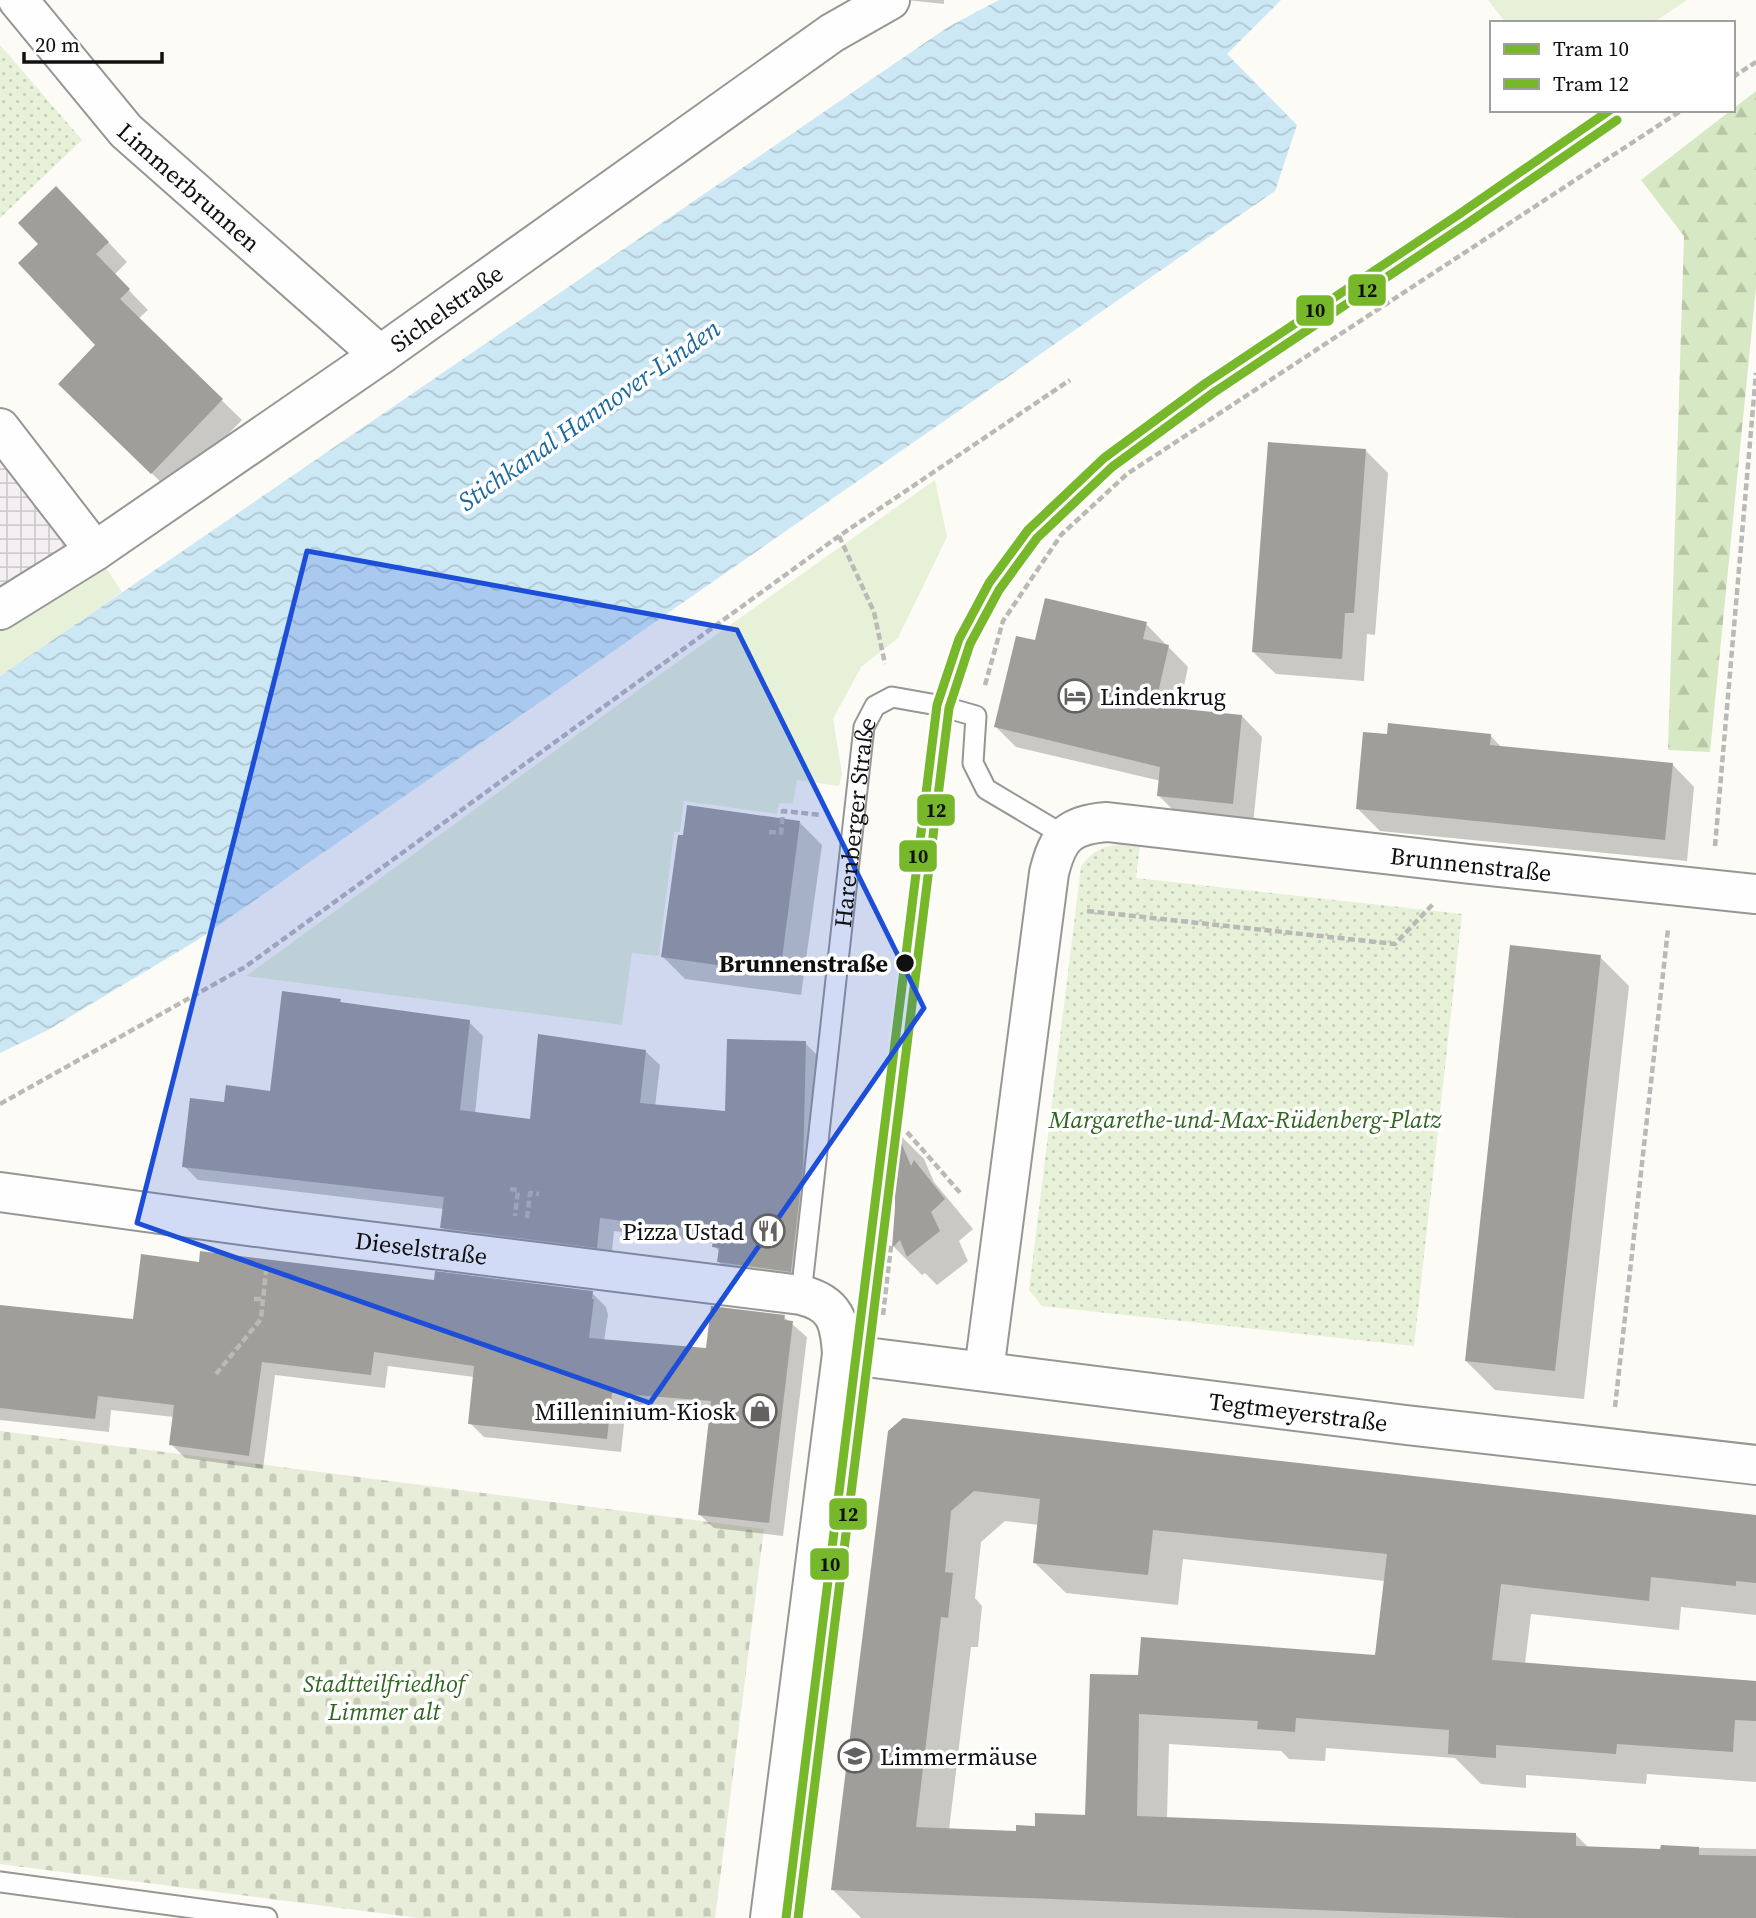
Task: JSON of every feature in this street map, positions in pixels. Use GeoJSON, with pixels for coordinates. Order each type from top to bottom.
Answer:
{"type":"FeatureCollection","features":[{"type":"Feature","properties":{"kind":"street","name":"Limmerbrunnen"},"geometry":{"type":"LineString","coordinates":[[18,0],[126,131],[380,355]]}},
{"type":"Feature","properties":{"kind":"street","name":"Sichelstraße"},"geometry":{"type":"LineString","coordinates":[[0,610],[95,551],[380,355],[832,33],[890,0]]}},
{"type":"Feature","properties":{"kind":"street"},"geometry":{"type":"LineString","coordinates":[[0,428],[95,551]]}},
{"type":"Feature","properties":{"kind":"street","name":"Brunnenstraße"},"geometry":{"type":"LineString","coordinates":[[1065,836],[1084,824],[1107,822],[1756,894]]}},
{"type":"Feature","properties":{"kind":"street"},"geometry":{"type":"LineString","coordinates":[[984,1371],[1045,906],[1055,851],[1065,836]]}},
{"type":"Feature","properties":{"kind":"street","name":"Dieselstraße"},"geometry":{"type":"LineString","coordinates":[[0,1192],[271,1229],[801,1295],[821,1300],[851,1343]]}},
{"type":"Feature","properties":{"kind":"street"},"geometry":{"type":"LineString","coordinates":[[771,1918],[851,1343]]}},
{"type":"Feature","properties":{"kind":"street","name":"Tegtmeyerstraße"},"geometry":{"type":"LineString","coordinates":[[851,1343],[984,1371],[1610,1450],[1756,1465]]}},
{"type":"Feature","properties":{"kind":"lane","name":"Harenberger Straße"},"geometry":{"type":"LineString","coordinates":[[801,1295],[864,727],[875,706],[892,697],[937,705],[976,716]]}},
{"type":"Feature","properties":{"kind":"lane"},"geometry":{"type":"LineString","coordinates":[[976,716],[973,763],[986,789],[1065,836]]}},
{"type":"Feature","properties":{"kind":"lane"},"geometry":{"type":"LineString","coordinates":[[0,1882],[267,1918]]}},
{"type":"Feature","properties":{"kind":"path"},"geometry":{"type":"LineString","coordinates":[[1735,75],[1756,62]]}},
{"type":"Feature","properties":{"kind":"path"},"geometry":{"type":"LineString","coordinates":[[976,716],[1003,621],[1061,535],[1127,474],[1679,112]]}},
{"type":"Feature","properties":{"kind":"path"},"geometry":{"type":"LineString","coordinates":[[1711,889],[1756,373]]}},
{"type":"Feature","properties":{"kind":"path"},"geometry":{"type":"LineString","coordinates":[[0,1104],[245,967],[839,536],[1070,380]]}},
{"type":"Feature","properties":{"kind":"path"},"geometry":{"type":"LineString","coordinates":[[839,536],[874,612],[892,697]]}},
{"type":"Feature","properties":{"kind":"path"},"geometry":{"type":"LineString","coordinates":[[947,819],[949,808]]}},
{"type":"Feature","properties":{"kind":"path"},"geometry":{"type":"LineString","coordinates":[[769,832],[781,833],[783,811],[854,818]]}},
{"type":"Feature","properties":{"kind":"path"},"geometry":{"type":"LineString","coordinates":[[1045,906],[1395,944],[1470,864]]}},
{"type":"Feature","properties":{"kind":"path"},"geometry":{"type":"LineString","coordinates":[[1610,1450],[1673,886]]}},
{"type":"Feature","properties":{"kind":"path"},"geometry":{"type":"LineString","coordinates":[[907,1132],[1002,1240]]}},
{"type":"Feature","properties":{"kind":"path"},"geometry":{"type":"LineString","coordinates":[[216,1374],[261,1319],[271,1229]]}},
{"type":"Feature","properties":{"kind":"path"},"geometry":{"type":"LineString","coordinates":[[851,1343],[891,1247]]}},
{"type":"Feature","properties":{"kind":"path"},"geometry":{"type":"LineString","coordinates":[[254,1298],[263,1299]]}},
{"type":"Feature","properties":{"kind":"highlighted area"},"geometry":{"type":"Polygon","coordinates":[[[307,551],[737,630],[924,1008],[650,1403],[137,1223],[307,551]]]}},
{"type":"Feature","properties":{"kind":"shaded area"},"geometry":{"type":"Polygon","coordinates":[[[0,455],[95,551],[0,610],[0,455]]]}},
{"type":"Feature","properties":{"kind":"green space"},"geometry":{"type":"Polygon","coordinates":[[[1488,0],[1687,0],[1656,21],[1504,21],[1488,0]]]}},
{"type":"Feature","properties":{"kind":"green space"},"geometry":{"type":"Polygon","coordinates":[[[0,45],[82,140],[0,218],[0,45]]]}},
{"type":"Feature","properties":{"kind":"green space"},"geometry":{"type":"Polygon","coordinates":[[[1756,91],[1756,287],[1710,752],[1668,750],[1684,236],[1641,180],[1729,112],[1735,112],[1735,107],[1756,91]]]}},
{"type":"Feature","properties":{"kind":"green space"},"geometry":{"type":"Polygon","coordinates":[[[935,480],[947,537],[898,638],[861,667],[833,719],[842,774],[839,786],[797,780],[793,804],[779,803],[777,814],[684,801],[680,832],[674,832],[659,956],[632,953],[622,1025],[246,976],[662,673],[935,480]]]}},
{"type":"Feature","properties":{"kind":"green space"},"geometry":{"type":"Polygon","coordinates":[[[95,551],[122,592],[0,676],[0,610],[95,551]]]}},
{"type":"Feature","properties":{"kind":"green space","name":"Margarethe-und-Max-Rüdenberg-Platz"},"geometry":{"type":"Polygon","coordinates":[[[1123,843],[1140,844],[1136,878],[1462,914],[1414,1346],[1042,1306],[1029,1290],[1081,867],[1099,850],[1123,843]]]}},
{"type":"Feature","properties":{"kind":"green space","name":"Stadtteilfriedhof Limmer alt"},"geometry":{"type":"Polygon","coordinates":[[[0,1431],[764,1529],[715,1918],[418,1918],[0,1864],[0,1431]]]}},
{"type":"Feature","properties":{"kind":"water","name":"Stichkanal Hannover-Linden"},"geometry":{"type":"Polygon","coordinates":[[[999,0],[1281,0],[1227,54],[1297,125],[1275,191],[196,941],[48,1030],[0,1053],[0,676],[948,27],[999,0]]]}},
{"type":"Feature","properties":{"kind":"building"},"geometry":{"type":"Polygon","coordinates":[[[56,186],[109,242],[96,254],[130,289],[120,299],[223,399],[151,474],[58,384],[95,345],[18,263],[38,244],[18,223],[56,186]]]}},
{"type":"Feature","properties":{"kind":"building"},"geometry":{"type":"Polygon","coordinates":[[[1268,442],[1366,449],[1354,613],[1345,613],[1342,659],[1252,652],[1268,442]]]}},
{"type":"Feature","properties":{"kind":"building"},"geometry":{"type":"Polygon","coordinates":[[[1045,598],[1147,622],[1143,639],[1169,645],[1155,706],[1242,715],[1233,804],[1157,796],[1160,767],[994,727],[1016,636],[1035,640],[1045,598]]]}},
{"type":"Feature","properties":{"kind":"building"},"geometry":{"type":"Polygon","coordinates":[[[1388,723],[1491,734],[1490,745],[1673,763],[1665,840],[1356,809],[1363,732],[1387,734],[1388,723]]]}},
{"type":"Feature","properties":{"kind":"building"},"geometry":{"type":"Polygon","coordinates":[[[687,805],[800,821],[780,974],[661,957],[678,835],[683,835],[687,805]]]}},
{"type":"Feature","properties":{"kind":"building"},"geometry":{"type":"Polygon","coordinates":[[[1510,945],[1601,955],[1555,1371],[1465,1361],[1510,945]]]}},
{"type":"Feature","properties":{"kind":"building"},"geometry":{"type":"Polygon","coordinates":[[[282,991],[470,1020],[460,1110],[530,1119],[538,1034],[646,1050],[640,1103],[725,1111],[727,1039],[806,1041],[803,1168],[791,1272],[717,1262],[719,1248],[712,1247],[714,1232],[600,1218],[597,1248],[440,1228],[444,1197],[182,1167],[190,1098],[224,1102],[226,1085],[270,1091],[282,991]]]}},
{"type":"Feature","properties":{"kind":"building"},"geometry":{"type":"Polygon","coordinates":[[[895,1128],[911,1166],[914,1160],[945,1199],[931,1212],[940,1231],[907,1257],[900,1240],[892,1248],[895,1128]]]}},
{"type":"Feature","properties":{"kind":"building"},"geometry":{"type":"Polygon","coordinates":[[[200,1251],[434,1280],[435,1271],[593,1291],[589,1338],[706,1348],[711,1306],[785,1315],[784,1320],[793,1321],[769,1523],[698,1515],[711,1401],[612,1393],[607,1439],[468,1424],[474,1366],[374,1352],[371,1375],[262,1362],[249,1456],[169,1445],[174,1405],[98,1396],[95,1419],[0,1408],[0,1305],[133,1319],[141,1254],[199,1262],[200,1251]]]}},
{"type":"Feature","properties":{"kind":"building"},"geometry":{"type":"Polygon","coordinates":[[[903,1418],[1756,1515],[1756,1583],[1736,1581],[1736,1586],[1651,1577],[1649,1601],[1501,1584],[1492,1660],[1756,1681],[1756,1721],[1735,1720],[1733,1752],[1617,1744],[1616,1754],[1496,1745],[1496,1758],[1448,1754],[1449,1730],[1296,1718],[1295,1732],[1257,1729],[1258,1721],[1139,1714],[1137,1816],[1576,1833],[1576,1846],[1660,1849],[1661,1845],[1699,1847],[1699,1855],[1756,1856],[1756,1918],[1515,1918],[831,1890],[888,1431],[903,1418]],[[974,1491],[951,1511],[945,1572],[953,1573],[948,1618],[941,1617],[916,1827],[1016,1831],[1016,1825],[1035,1826],[1035,1813],[1085,1815],[1090,1674],[1138,1675],[1141,1637],[1375,1655],[1387,1554],[1153,1530],[1148,1575],[1033,1563],[1040,1499],[974,1491]]]}},
{"type":"Feature","properties":{"kind":"tram line","name":"10"},"geometry":{"type":"LineString","coordinates":[[786,1918],[937,705],[959,639],[989,583],[1028,530],[1104,458],[1206,383],[1607,112]]}},
{"type":"Feature","properties":{"kind":"tram line","name":"12"},"geometry":{"type":"LineString","coordinates":[[798,1918],[949,708],[970,644],[999,590],[1037,538],[1112,467],[1213,393],[1617,120]]}},
{"type":"Feature","properties":{"kind":"place","name":"Lindenkrug"},"geometry":{"type":"Point","coordinates":[1075,696]}},
{"type":"Feature","properties":{"kind":"place","name":"Brunnenstraße"},"geometry":{"type":"Point","coordinates":[905,963]}},
{"type":"Feature","properties":{"kind":"place","name":"Pizza Ustad"},"geometry":{"type":"Point","coordinates":[768,1231]}},
{"type":"Feature","properties":{"kind":"place","name":"Milleninium-Kiosk"},"geometry":{"type":"Point","coordinates":[760,1411]}},
{"type":"Feature","properties":{"kind":"place","name":"Limmermäuse"},"geometry":{"type":"Point","coordinates":[855,1756]}}]}
